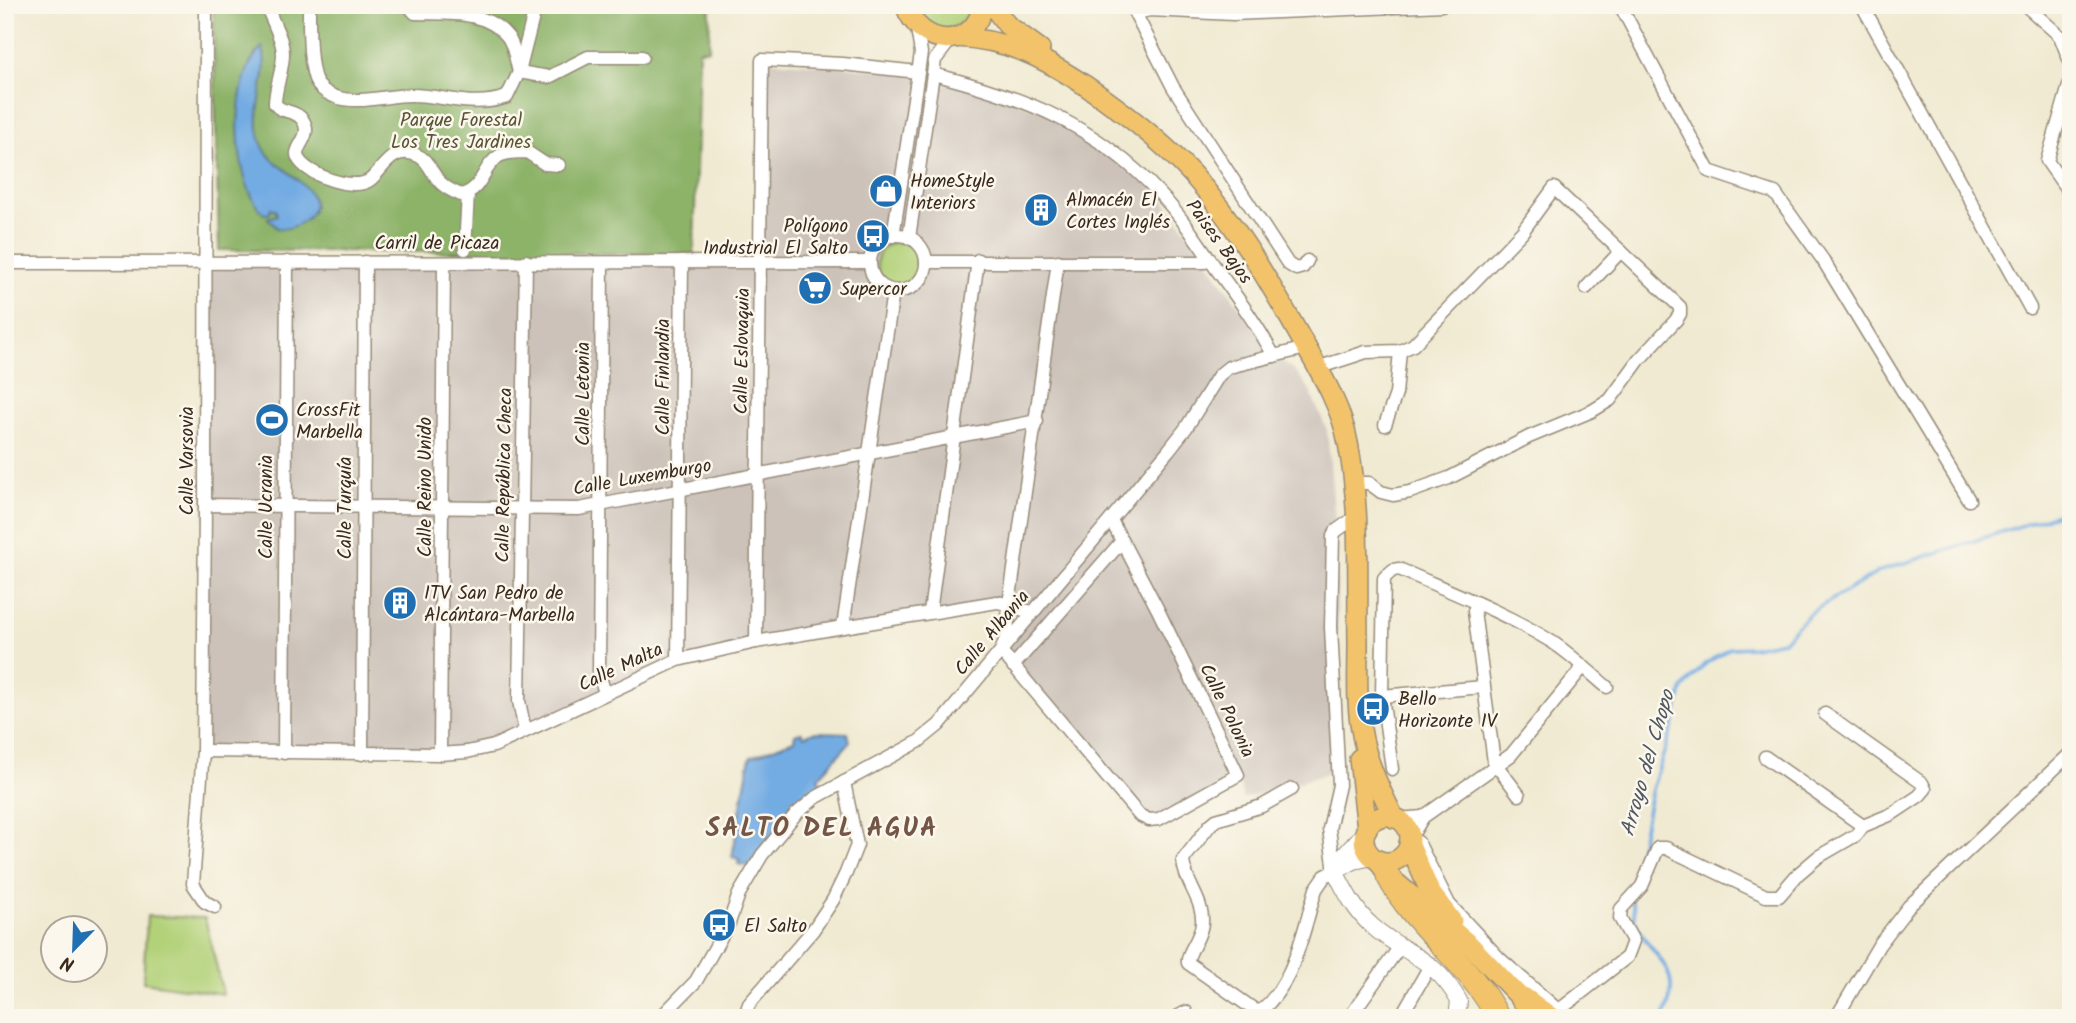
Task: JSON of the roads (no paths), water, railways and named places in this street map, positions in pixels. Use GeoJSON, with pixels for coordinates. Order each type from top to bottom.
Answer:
{"type":"FeatureCollection","features":[{"type":"Feature","properties":{"kind":"highway"},"geometry":{"type":"LineString","coordinates":[[1379,865],[1396,892],[1433,937],[1477,982],[1498,1018]]}},
{"type":"Feature","properties":{"kind":"highway"},"geometry":{"type":"LineString","coordinates":[[1523,999],[1555,1016]]}},
{"type":"Feature","properties":{"kind":"main road"},"geometry":{"type":"LineString","coordinates":[[953,37],[963,34],[975,23],[983,5]]}},
{"type":"Feature","properties":{"kind":"main road"},"geometry":{"type":"LineString","coordinates":[[992,5],[1007,25],[1043,51],[1049,61]]}},
{"type":"Feature","properties":{"kind":"main road"},"geometry":{"type":"LineString","coordinates":[[905,6],[917,28],[931,36],[994,41],[1049,61],[1133,120],[1165,146],[1192,174],[1249,251],[1317,368],[1343,422],[1355,483],[1357,516],[1358,699],[1361,730],[1373,776],[1396,819],[1406,828],[1411,838],[1430,892],[1470,945]]}},
{"type":"Feature","properties":{"kind":"main road"},"geometry":{"type":"LineString","coordinates":[[1361,730],[1359,754],[1366,830],[1364,844],[1379,865],[1470,945],[1539,1018]]}},
{"type":"Feature","properties":{"kind":"main road"},"geometry":{"type":"LineString","coordinates":[[1366,830],[1378,819],[1396,819]]}},
{"type":"Feature","properties":{"kind":"main road"},"geometry":{"type":"LineString","coordinates":[[1379,865],[1397,860],[1405,853],[1411,838]]}},
{"type":"Feature","properties":{"kind":"street","name":"Calle Varsovia"},"geometry":{"type":"LineString","coordinates":[[206,5],[203,751],[193,884],[205,902],[215,907]]}},
{"type":"Feature","properties":{"kind":"street"},"geometry":{"type":"LineString","coordinates":[[267,5],[283,54],[275,104],[279,110],[296,113],[304,122],[306,135],[296,152],[303,165],[318,174],[334,181],[359,185],[370,180],[394,155],[409,153],[428,162],[439,182],[461,195],[468,193],[481,182],[486,171],[500,155],[527,152],[545,164],[559,165]]}},
{"type":"Feature","properties":{"kind":"street"},"geometry":{"type":"LineString","coordinates":[[309,5],[310,46],[315,80],[320,88],[337,98],[412,95],[456,102],[498,100],[507,97],[519,72],[536,5]]}},
{"type":"Feature","properties":{"kind":"street"},"geometry":{"type":"LineString","coordinates":[[408,5],[415,13],[453,13],[493,24],[509,37],[519,72]]}},
{"type":"Feature","properties":{"kind":"street"},"geometry":{"type":"LineString","coordinates":[[1133,9],[1233,14],[1442,5]]}},
{"type":"Feature","properties":{"kind":"street"},"geometry":{"type":"LineString","coordinates":[[1620,5],[1709,171],[1775,193],[1823,260],[1969,500]]}},
{"type":"Feature","properties":{"kind":"street"},"geometry":{"type":"LineString","coordinates":[[1862,5],[2030,308]]}},
{"type":"Feature","properties":{"kind":"street"},"geometry":{"type":"LineString","coordinates":[[2025,5],[2060,36],[2071,64]]}},
{"type":"Feature","properties":{"kind":"street"},"geometry":{"type":"LineString","coordinates":[[1133,9],[1173,87],[1287,264],[1296,269],[1303,267],[1307,261]]}},
{"type":"Feature","properties":{"kind":"street"},"geometry":{"type":"LineString","coordinates":[[893,236],[921,53],[917,28]]}},
{"type":"Feature","properties":{"kind":"street"},"geometry":{"type":"LineString","coordinates":[[909,238],[933,74],[938,54],[953,37]]}},
{"type":"Feature","properties":{"kind":"street"},"geometry":{"type":"LineString","coordinates":[[519,72],[549,77],[588,57],[642,57]]}},
{"type":"Feature","properties":{"kind":"street","name":"Calle Eslovaquia"},"geometry":{"type":"LineString","coordinates":[[756,642],[762,60],[843,64],[918,72]]}},
{"type":"Feature","properties":{"kind":"street","name":"Paises Bajos"},"geometry":{"type":"LineString","coordinates":[[933,74],[1032,104],[1098,140],[1141,175],[1162,196],[1209,259],[1263,335],[1274,356]]}},
{"type":"Feature","properties":{"kind":"street"},"geometry":{"type":"LineString","coordinates":[[2071,79],[2047,161],[2071,195]]}},
{"type":"Feature","properties":{"kind":"street"},"geometry":{"type":"LineString","coordinates":[[1317,368],[1366,352],[1400,351],[1413,345],[1522,232],[1554,188],[1679,307],[1680,314],[1639,360],[1610,400],[1592,411],[1529,437],[1449,478],[1410,492],[1393,495],[1381,492],[1369,483],[1355,483]]}},
{"type":"Feature","properties":{"kind":"street"},"geometry":{"type":"LineString","coordinates":[[465,249],[468,193]]}},
{"type":"Feature","properties":{"kind":"street"},"geometry":{"type":"LineString","coordinates":[[893,236],[909,238],[924,252],[924,274],[914,285],[903,291],[893,292],[874,278],[869,262],[873,248],[893,236]]}},
{"type":"Feature","properties":{"kind":"street"},"geometry":{"type":"LineString","coordinates":[[1586,288],[1621,251]]}},
{"type":"Feature","properties":{"kind":"street"},"geometry":{"type":"LineString","coordinates":[[926,262],[1205,262],[1209,259]]}},
{"type":"Feature","properties":{"kind":"street"},"geometry":{"type":"LineString","coordinates":[[930,612],[978,260]]}},
{"type":"Feature","properties":{"kind":"street","name":"Calle República Checa"},"geometry":{"type":"LineString","coordinates":[[525,731],[519,701],[526,261]]}},
{"type":"Feature","properties":{"kind":"street"},"geometry":{"type":"LineString","coordinates":[[1001,651],[1007,635],[1009,604],[1058,261]]}},
{"type":"Feature","properties":{"kind":"street","name":"Calle Ucrania"},"geometry":{"type":"LineString","coordinates":[[284,753],[287,262]]}},
{"type":"Feature","properties":{"kind":"street","name":"Calle Turquía"},"geometry":{"type":"LineString","coordinates":[[362,754],[365,262]]}},
{"type":"Feature","properties":{"kind":"street","name":"Calle Reino Unido"},"geometry":{"type":"LineString","coordinates":[[440,754],[444,262]]}},
{"type":"Feature","properties":{"kind":"street","name":"Calle Finlandia"},"geometry":{"type":"LineString","coordinates":[[678,660],[682,262]]}},
{"type":"Feature","properties":{"kind":"street","name":"Carril de Picaza"},"geometry":{"type":"LineString","coordinates":[[5,263],[869,262]]}},
{"type":"Feature","properties":{"kind":"street","name":"Calle Letonia"},"geometry":{"type":"LineString","coordinates":[[602,263],[599,674],[605,693]]}},
{"type":"Feature","properties":{"kind":"street"},"geometry":{"type":"LineString","coordinates":[[843,626],[893,292]]}},
{"type":"Feature","properties":{"kind":"street","name":"Calle Albania"},"geometry":{"type":"LineString","coordinates":[[660,1018],[696,981],[714,953],[729,923],[739,894],[762,855],[795,815],[815,798],[918,742],[939,725],[1186,428],[1219,375],[1229,367],[1306,348]]}},
{"type":"Feature","properties":{"kind":"street"},"geometry":{"type":"LineString","coordinates":[[1385,425],[1396,394],[1400,351]]}},
{"type":"Feature","properties":{"kind":"street","name":"Calle Luxemburgo"},"geometry":{"type":"LineString","coordinates":[[205,505],[579,509],[1037,421]]}},
{"type":"Feature","properties":{"kind":"street"},"geometry":{"type":"LineString","coordinates":[[1357,516],[1333,536],[1331,627],[1339,785],[1329,829],[1335,871],[1359,913],[1372,926],[1432,964],[1459,1001],[1457,1018]]}},
{"type":"Feature","properties":{"kind":"street","name":"Calle Polonia"},"geometry":{"type":"LineString","coordinates":[[1001,651],[1139,815],[1149,820],[1159,819],[1238,775],[1111,520]]}},
{"type":"Feature","properties":{"kind":"street"},"geometry":{"type":"LineString","coordinates":[[1013,666],[1122,541]]}},
{"type":"Feature","properties":{"kind":"street"},"geometry":{"type":"LineString","coordinates":[[1392,769],[1382,696],[1384,578],[1399,569],[1477,603],[1554,643],[1607,687]]}},
{"type":"Feature","properties":{"kind":"street","name":"Calle Malta"},"geometry":{"type":"LineString","coordinates":[[203,751],[362,754],[467,752],[494,746],[678,660],[843,626],[997,602],[1009,604]]}},
{"type":"Feature","properties":{"kind":"street"},"geometry":{"type":"LineString","coordinates":[[1477,603],[1474,611],[1494,762],[1519,796]]}},
{"type":"Feature","properties":{"kind":"street"},"geometry":{"type":"LineString","coordinates":[[1009,604],[1016,609],[1034,612]]}},
{"type":"Feature","properties":{"kind":"street"},"geometry":{"type":"LineString","coordinates":[[1583,667],[1511,755],[1423,817],[1411,838],[1449,904],[1555,1016],[1628,957],[1633,941],[1620,918],[1621,909],[1632,898],[1658,848],[1666,848],[1766,896],[1774,897],[1782,894],[1788,883],[1818,857],[1856,835],[1863,826],[1892,814],[1925,789],[1922,783],[1825,714]]}},
{"type":"Feature","properties":{"kind":"street"},"geometry":{"type":"LineString","coordinates":[[1382,696],[1483,687]]}},
{"type":"Feature","properties":{"kind":"street"},"geometry":{"type":"LineString","coordinates":[[1836,1018],[1879,946],[1909,906],[2071,753]]}},
{"type":"Feature","properties":{"kind":"street"},"geometry":{"type":"LineString","coordinates":[[1765,757],[1863,826]]}},
{"type":"Feature","properties":{"kind":"street"},"geometry":{"type":"LineString","coordinates":[[744,1018],[749,1004],[813,930],[833,900],[846,873],[857,845],[844,782]]}},
{"type":"Feature","properties":{"kind":"street"},"geometry":{"type":"LineString","coordinates":[[1292,789],[1262,806],[1216,820],[1183,860],[1201,908],[1202,921],[1200,934],[1188,955],[1188,963],[1255,1015],[1273,1000],[1285,982],[1316,889],[1325,876],[1354,861],[1379,865]]}},
{"type":"Feature","properties":{"kind":"street"},"geometry":{"type":"LineString","coordinates":[[1396,819],[1423,817]]}},
{"type":"Feature","properties":{"kind":"street"},"geometry":{"type":"LineString","coordinates":[[1335,871],[1340,860],[1366,830]]}},
{"type":"Feature","properties":{"kind":"street"},"geometry":{"type":"LineString","coordinates":[[1349,1018],[1401,945]]}},
{"type":"Feature","properties":{"kind":"street"},"geometry":{"type":"LineString","coordinates":[[1400,1018],[1432,964]]}},
{"type":"Feature","properties":{"kind":"street"},"geometry":{"type":"LineString","coordinates":[[1175,1018],[1186,1013],[1189,1018]]}},
{"type":"Feature","properties":{"kind":"water"},"geometry":{"type":"Polygon","coordinates":[[[262,47],[265,64],[258,119],[260,140],[271,158],[305,187],[314,204],[311,213],[302,222],[287,228],[277,228],[268,218],[277,215],[276,210],[271,208],[269,214],[264,214],[253,199],[240,156],[239,105],[243,82],[251,62],[262,47]]]}},
{"type":"Feature","properties":{"kind":"water"},"geometry":{"type":"Polygon","coordinates":[[[802,732],[804,736],[813,732],[848,733],[850,742],[818,778],[822,785],[795,808],[748,866],[738,864],[739,859],[732,857],[750,757],[794,740],[795,734],[802,732]]]}},
{"type":"Feature","properties":{"kind":"waterway","name":"Arroyo del Chopo"},"geometry":{"type":"LineString","coordinates":[[1631,892],[1652,789],[1682,690],[1705,664],[1730,648],[1783,641],[1810,613],[1880,571],[2064,512],[2071,507]]}},
{"type":"Feature","properties":{"kind":"waterway","name":"Arroyo del Chopo"},"geometry":{"type":"LineString","coordinates":[[1632,903],[1636,924],[1670,977],[1669,1001],[1663,1018]]}},
{"type":"Feature","properties":{"kind":"place","name":"HomeStyle Interiors"},"geometry":{"type":"Point","coordinates":[886,191]}},
{"type":"Feature","properties":{"kind":"place","name":"Almacén El Cortes Inglés"},"geometry":{"type":"Point","coordinates":[1041,210]}},
{"type":"Feature","properties":{"kind":"place","name":"Polígono Industrial El Salto"},"geometry":{"type":"Point","coordinates":[873,236]}},
{"type":"Feature","properties":{"kind":"place","name":"Supercor"},"geometry":{"type":"Point","coordinates":[815,288]}},
{"type":"Feature","properties":{"kind":"place","name":"CrossFit Marbella"},"geometry":{"type":"Point","coordinates":[272,420]}},
{"type":"Feature","properties":{"kind":"place","name":"ITV San Pedro de Alcántara-Marbella"},"geometry":{"type":"Point","coordinates":[400,603]}},
{"type":"Feature","properties":{"kind":"place","name":"Bello Horizonte IV"},"geometry":{"type":"Point","coordinates":[1373,709]}},
{"type":"Feature","properties":{"kind":"place","name":"El Salto"},"geometry":{"type":"Point","coordinates":[719,925]}},
{"type":"Feature","properties":{"kind":"district","name":"SALTO DEL AGUA"},"geometry":{"type":"Point","coordinates":[822,827]}},
{"type":"Feature","properties":{"kind":"park label","name":"Parque Forestal Los Tres Jardines"},"geometry":{"type":"Point","coordinates":[461,130]}}]}
